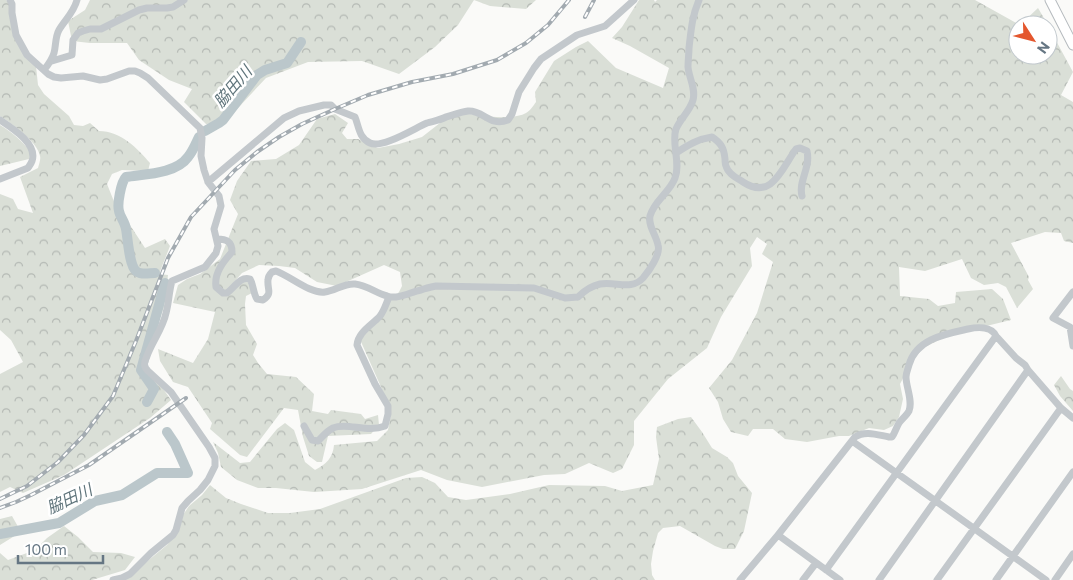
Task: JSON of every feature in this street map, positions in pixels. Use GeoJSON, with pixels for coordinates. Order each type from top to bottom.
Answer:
{"type":"FeatureCollection","features":[{"type":"Feature","properties":{"kind":"main road"},"geometry":{"type":"LineString","coordinates":[[1050,0],[1073,45]]}},
{"type":"Feature","properties":{"kind":"street"},"geometry":{"type":"LineString","coordinates":[[10,0],[16,35],[27,55],[54,77],[83,76],[107,80],[135,71],[148,78],[200,128],[202,138],[201,156],[204,170],[208,182],[219,196],[221,206],[214,229],[218,246],[216,254],[205,267],[172,281],[167,312],[144,364],[145,368],[171,392],[209,447],[215,458],[215,466],[208,480],[182,508],[173,535],[130,574],[113,580]]}},
{"type":"Feature","properties":{"kind":"street"},"geometry":{"type":"LineString","coordinates":[[44,70],[52,60],[57,34],[74,9],[77,0]]}},
{"type":"Feature","properties":{"kind":"street"},"geometry":{"type":"LineString","coordinates":[[52,60],[72,55],[73,40],[83,30],[101,29],[139,10],[173,7],[184,0]]}},
{"type":"Feature","properties":{"kind":"street"},"geometry":{"type":"LineString","coordinates":[[208,182],[284,118],[299,111],[324,105],[331,105],[355,117],[360,133],[371,144],[391,141],[409,131],[456,113],[471,111],[494,122],[502,123],[508,120],[512,114],[519,92],[541,60],[577,35],[605,26],[634,0]]}},
{"type":"Feature","properties":{"kind":"street"},"geometry":{"type":"LineString","coordinates":[[217,239],[227,240],[232,247],[232,252],[221,265],[215,280],[216,287],[223,293],[227,293],[241,279],[250,279],[254,295],[257,299],[263,300],[270,292],[268,279],[272,272],[276,271],[309,288],[322,292],[353,284],[389,297],[400,297],[436,286],[534,288],[565,298],[578,297],[585,290],[601,284],[628,286],[635,284],[641,280],[659,251],[650,218],[657,203],[676,177],[676,128],[691,106],[694,98],[694,89],[688,64],[692,22],[699,0]]}},
{"type":"Feature","properties":{"kind":"street"},"geometry":{"type":"LineString","coordinates":[[0,120],[20,134],[32,151],[32,160],[28,168],[0,179]]}},
{"type":"Feature","properties":{"kind":"street"},"geometry":{"type":"LineString","coordinates":[[676,153],[691,143],[712,137],[723,146],[725,166],[729,172],[750,187],[759,189],[776,179],[796,149],[800,148],[807,151],[808,155],[808,163],[800,190],[802,196]]}},
{"type":"Feature","properties":{"kind":"street"},"geometry":{"type":"LineString","coordinates":[[1073,292],[1053,318],[1070,327],[1073,346]]}},
{"type":"Feature","properties":{"kind":"street"},"geometry":{"type":"LineString","coordinates":[[304,426],[312,440],[318,441],[332,428],[338,426],[373,429],[385,426],[388,406],[378,390],[357,345],[357,340],[383,312],[389,297]]}},
{"type":"Feature","properties":{"kind":"street"},"geometry":{"type":"LineString","coordinates":[[740,580],[859,434],[867,433],[892,437],[909,410],[910,399],[906,376],[910,361],[923,345],[933,339],[949,333],[977,327],[989,329],[995,333],[1016,358],[1026,364],[1028,370],[1061,408],[1073,418]]}},
{"type":"Feature","properties":{"kind":"street"},"geometry":{"type":"LineString","coordinates":[[826,570],[996,336]]}},
{"type":"Feature","properties":{"kind":"street"},"geometry":{"type":"LineString","coordinates":[[879,580],[1028,370]]}},
{"type":"Feature","properties":{"kind":"street"},"geometry":{"type":"LineString","coordinates":[[937,580],[1061,408]]}},
{"type":"Feature","properties":{"kind":"street"},"geometry":{"type":"LineString","coordinates":[[852,441],[1046,580]]}},
{"type":"Feature","properties":{"kind":"street"},"geometry":{"type":"LineString","coordinates":[[996,580],[1073,472]]}},
{"type":"Feature","properties":{"kind":"street"},"geometry":{"type":"LineString","coordinates":[[778,535],[840,580]]}},
{"type":"Feature","properties":{"kind":"street"},"geometry":{"type":"LineString","coordinates":[[1054,580],[1073,554]]}},
{"type":"Feature","properties":{"kind":"street"},"geometry":{"type":"LineString","coordinates":[[803,580],[816,563]]}},
{"type":"Feature","properties":{"kind":"green space"},"geometry":{"type":"Polygon","coordinates":[[[0,0],[6,0],[9,3],[15,37],[36,66],[38,85],[44,94],[69,116],[74,125],[83,126],[90,123],[99,131],[121,137],[134,146],[150,163],[148,171],[122,170],[112,174],[107,184],[115,204],[145,248],[165,239],[170,246],[159,274],[168,275],[164,307],[144,362],[171,400],[150,418],[64,475],[23,493],[10,487],[0,492],[0,374],[23,362],[11,340],[0,330],[0,194],[13,199],[18,209],[33,213],[20,177],[38,168],[40,157],[29,139],[0,116],[0,0]]]}},
{"type":"Feature","properties":{"kind":"green space"},"geometry":{"type":"Polygon","coordinates":[[[90,0],[474,0],[458,25],[435,47],[399,74],[362,61],[308,62],[266,78],[224,123],[206,124],[184,102],[192,89],[169,80],[139,60],[127,43],[72,41],[68,21],[85,10],[90,0]]]}},
{"type":"Feature","properties":{"kind":"green space"},"geometry":{"type":"Polygon","coordinates":[[[474,0],[536,0],[526,9],[490,6],[474,0]]]}},
{"type":"Feature","properties":{"kind":"green space"},"geometry":{"type":"Polygon","coordinates":[[[639,0],[654,0],[655,2],[657,0],[975,0],[1008,18],[1008,65],[1058,65],[1058,44],[1073,72],[1061,95],[1073,102],[1073,243],[1064,241],[1061,233],[1045,232],[1011,243],[1029,277],[1028,280],[1033,289],[1017,308],[1006,287],[998,283],[984,285],[971,278],[962,259],[925,271],[899,267],[900,296],[929,299],[938,306],[955,303],[956,292],[992,289],[1003,299],[1011,320],[949,335],[923,348],[911,363],[900,384],[903,399],[899,417],[893,426],[884,430],[869,428],[849,436],[807,442],[785,439],[773,429],[753,429],[748,436],[731,432],[723,419],[718,402],[709,388],[732,360],[757,313],[773,262],[762,254],[767,244],[757,237],[750,248],[752,266],[721,317],[707,348],[668,379],[634,421],[634,445],[622,469],[613,473],[589,463],[565,474],[544,475],[482,487],[447,480],[421,470],[362,489],[314,492],[258,488],[237,480],[221,467],[213,442],[240,463],[250,462],[277,429],[285,423],[294,430],[305,462],[315,470],[328,460],[334,445],[377,441],[388,430],[391,414],[358,335],[399,292],[402,286],[400,272],[384,265],[337,286],[317,282],[295,268],[259,265],[242,273],[233,283],[244,278],[256,291],[246,296],[246,325],[257,344],[253,355],[267,374],[296,377],[314,394],[312,411],[328,414],[331,410],[361,414],[365,419],[378,415],[379,425],[371,434],[328,436],[322,462],[317,462],[309,456],[298,410],[284,408],[247,457],[240,455],[210,429],[212,423],[188,387],[173,382],[160,361],[158,349],[193,363],[208,339],[215,312],[173,303],[178,285],[200,274],[220,259],[238,214],[230,200],[237,181],[251,161],[276,159],[299,145],[317,119],[335,114],[348,123],[342,133],[347,139],[358,139],[378,148],[422,137],[454,112],[490,117],[519,116],[527,112],[536,102],[535,92],[554,61],[588,41],[616,68],[663,88],[669,68],[612,38],[622,27],[639,0]]]}},
{"type":"Feature","properties":{"kind":"green space"},"geometry":{"type":"Polygon","coordinates":[[[1038,8],[1042,15],[1031,15],[1038,8]]]}},
{"type":"Feature","properties":{"kind":"green space"},"geometry":{"type":"Polygon","coordinates":[[[0,125],[28,148],[31,152],[29,159],[0,166],[0,125]]]}},
{"type":"Feature","properties":{"kind":"green space"},"geometry":{"type":"Polygon","coordinates":[[[1061,376],[1073,391],[1073,411],[1060,396],[1054,385],[1061,376]]]}},
{"type":"Feature","properties":{"kind":"green space"},"geometry":{"type":"Polygon","coordinates":[[[691,417],[712,448],[733,463],[738,476],[752,493],[744,531],[735,549],[723,549],[680,526],[663,528],[658,533],[651,564],[652,575],[655,580],[123,580],[167,545],[178,530],[181,518],[189,506],[210,485],[226,498],[268,513],[290,513],[320,509],[406,478],[422,477],[435,483],[448,497],[466,500],[510,494],[549,485],[605,486],[622,491],[653,485],[659,459],[656,437],[657,427],[678,419],[691,417]]]}},
{"type":"Feature","properties":{"kind":"green space"},"geometry":{"type":"Polygon","coordinates":[[[12,516],[21,532],[0,545],[0,519],[12,516]]]}},
{"type":"Feature","properties":{"kind":"green space"},"geometry":{"type":"Polygon","coordinates":[[[64,526],[93,552],[121,553],[135,557],[125,570],[92,580],[0,580],[0,553],[8,560],[35,550],[47,538],[64,526]]]}},
{"type":"Feature","properties":{"kind":"waterway","name":"脇田川"},"geometry":{"type":"LineString","coordinates":[[205,131],[223,120],[257,75],[265,70],[287,63],[301,42]]}},
{"type":"Feature","properties":{"kind":"waterway","name":"脇田川"},"geometry":{"type":"LineString","coordinates":[[155,273],[138,272],[132,263],[125,226],[119,208],[123,183],[126,177],[168,170],[183,163],[193,150],[199,137]]}},
{"type":"Feature","properties":{"kind":"waterway","name":"脇田川"},"geometry":{"type":"LineString","coordinates":[[147,402],[154,389],[141,370],[165,283]]}},
{"type":"Feature","properties":{"kind":"waterway","name":"脇田川"},"geometry":{"type":"LineString","coordinates":[[0,534],[59,523],[95,501],[122,495],[157,473],[188,473],[175,444],[167,432]]}},
{"type":"Feature","properties":{"kind":"railway"},"geometry":{"type":"LineString","coordinates":[[0,499],[27,486],[58,462],[84,435],[113,396],[168,258],[191,217],[235,170],[257,152],[302,124],[368,95],[412,82],[453,74],[497,60],[526,43],[548,25],[569,0]]}},
{"type":"Feature","properties":{"kind":"railway"},"geometry":{"type":"LineString","coordinates":[[585,17],[594,0]]}},
{"type":"Feature","properties":{"kind":"railway"},"geometry":{"type":"LineString","coordinates":[[0,508],[31,495],[89,465],[186,398]]}}]}
